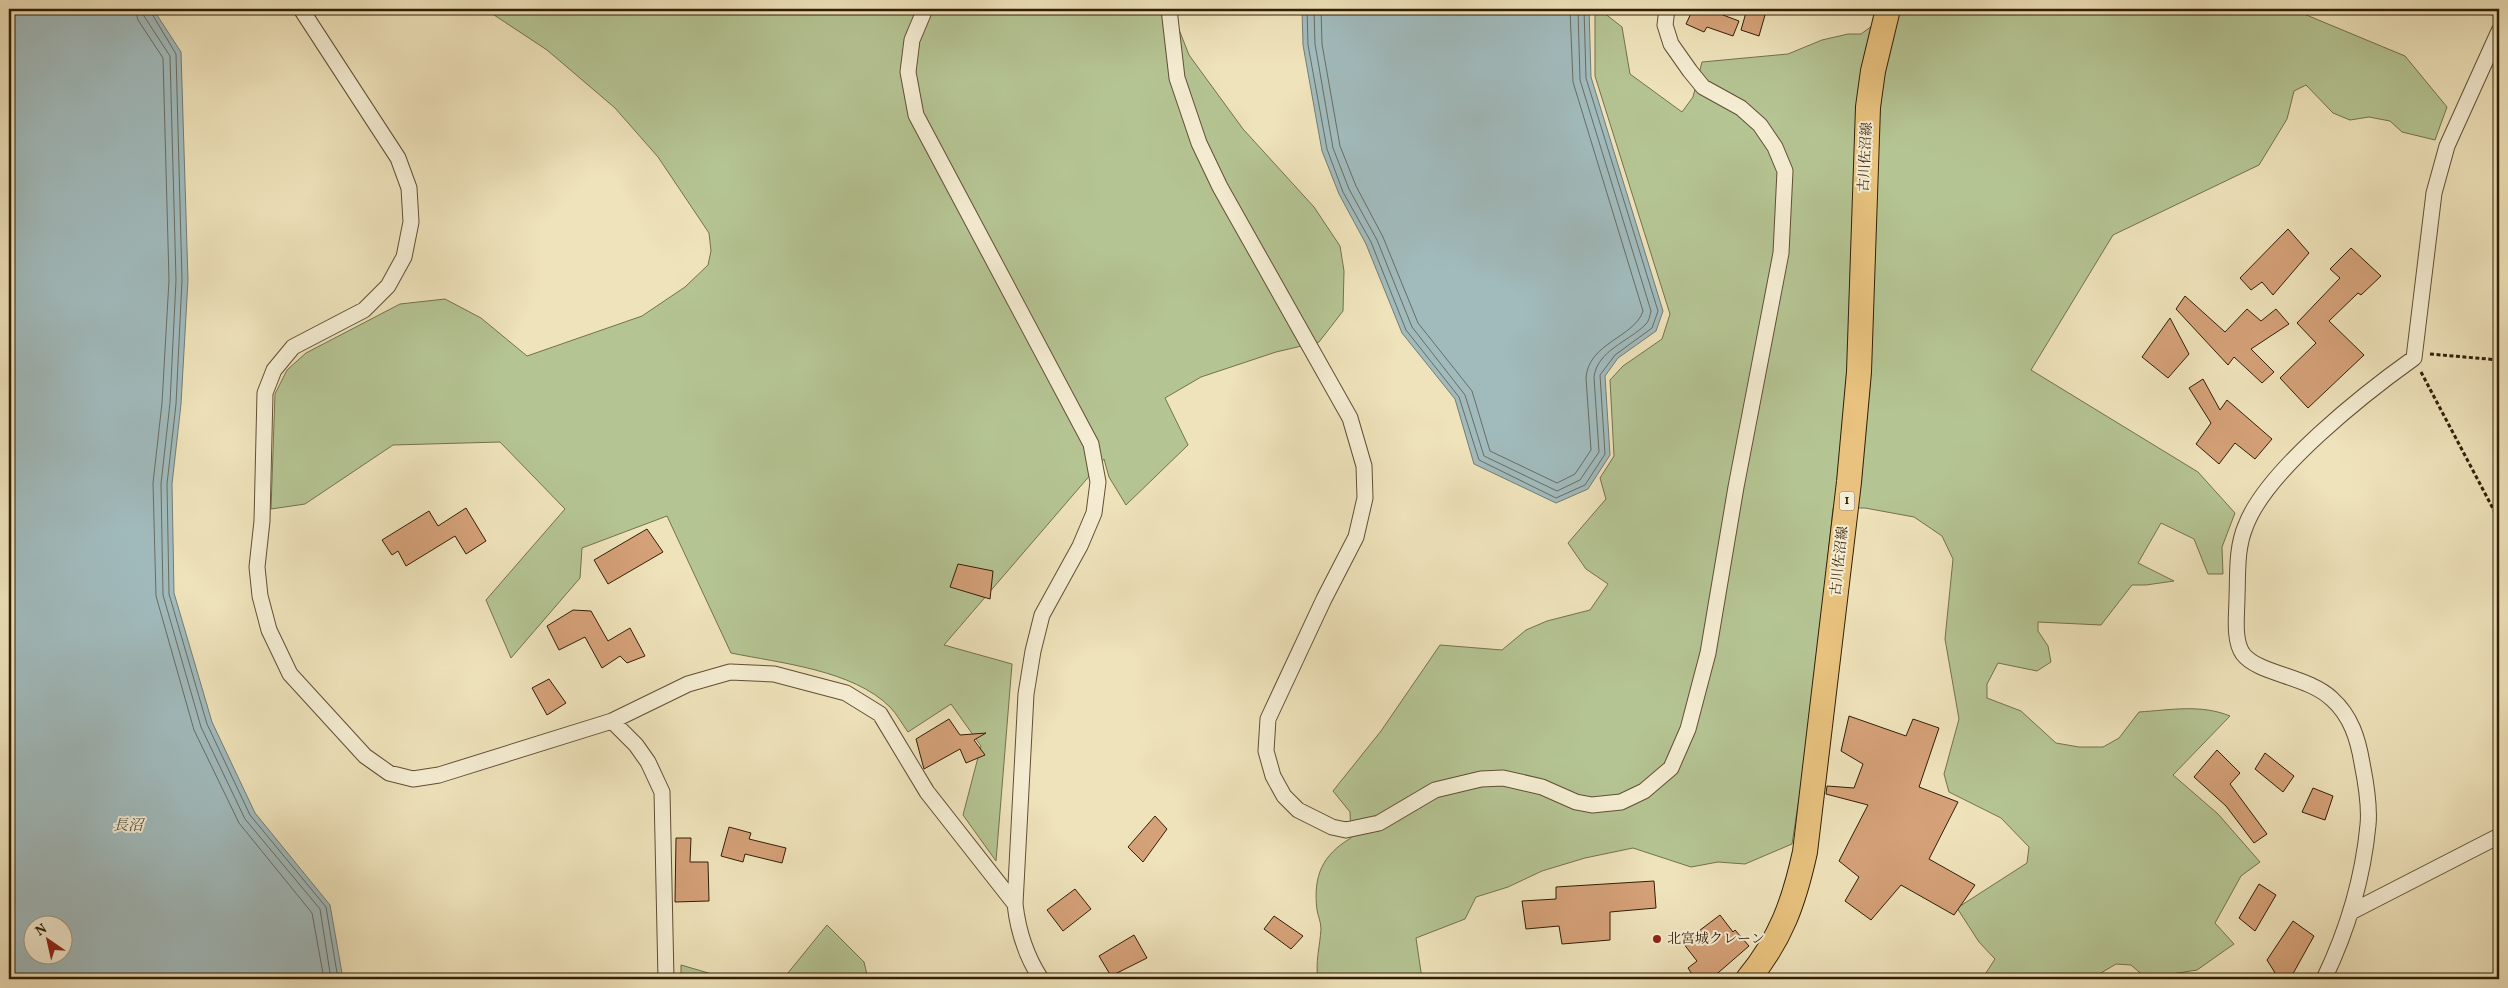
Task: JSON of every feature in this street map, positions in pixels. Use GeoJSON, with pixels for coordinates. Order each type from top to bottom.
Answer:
{"type":"FeatureCollection","features":[{"type":"Feature","properties":{"kind":"main road","name":"古川佐沼線"},"geometry":{"type":"LineString","coordinates":[[1748,979],[1777,938],[1790,912],[1805,852],[1845,521],[1859,372],[1868,106],[1873,70],[1888,9]]}},
{"type":"Feature","properties":{"kind":"street"},"geometry":{"type":"LineString","coordinates":[[301,9],[398,158],[409,188],[412,222],[404,256],[388,286],[364,310],[293,347],[274,370],[264,393],[262,520],[257,567],[260,596],[269,630],[290,674],[365,756],[389,773],[413,779],[439,775],[612,722],[688,684],[730,672],[774,674],[846,693],[880,714],[927,792],[1015,904]]}},
{"type":"Feature","properties":{"kind":"street"},"geometry":{"type":"LineString","coordinates":[[925,9],[912,40],[908,72],[916,115],[1091,444],[1098,482],[1094,513],[1080,546],[1042,616],[1032,651],[1026,694],[1015,904],[1018,926],[1041,979]]}},
{"type":"Feature","properties":{"kind":"street"},"geometry":{"type":"LineString","coordinates":[[1169,9],[1177,78],[1199,143],[1220,187],[1350,418],[1364,466],[1365,498],[1356,537],[1324,599],[1268,719],[1266,751],[1272,776],[1284,796],[1298,810],[1332,827],[1346,830],[1379,823],[1435,790],[1481,779],[1503,778],[1542,787],[1576,802],[1592,805],[1621,802],[1644,791],[1671,768],[1688,728],[1708,653],[1736,487],[1781,253],[1785,171],[1775,147],[1760,125],[1741,108],[1703,87],[1690,71],[1672,44],[1665,25],[1667,9]]}},
{"type":"Feature","properties":{"kind":"street"},"geometry":{"type":"LineString","coordinates":[[2324,979],[2351,912],[2369,823],[2366,786],[2359,744],[2352,725],[2331,698],[2305,681],[2252,662],[2242,653],[2237,622],[2238,560],[2245,525],[2253,509],[2283,471],[2379,383],[2414,358],[2434,193],[2447,146],[2499,31]]}},
{"type":"Feature","properties":{"kind":"street"},"geometry":{"type":"LineString","coordinates":[[612,722],[636,745],[648,762],[662,792],[666,979]]}},
{"type":"Feature","properties":{"kind":"street"},"geometry":{"type":"LineString","coordinates":[[2351,912],[2499,836]]}},
{"type":"Feature","properties":{"kind":"path"},"geometry":{"type":"LineString","coordinates":[[2499,360],[2426,354],[2414,358],[2499,520]]}},
{"type":"Feature","properties":{"kind":"green space"},"geometry":{"type":"Polygon","coordinates":[[[485,9],[1171,9],[1189,55],[1243,129],[1314,207],[1340,246],[1344,271],[1343,311],[1319,342],[1276,352],[1201,377],[1165,398],[1188,445],[1126,505],[1109,477],[1104,459],[944,645],[1012,664],[996,861],[963,815],[981,746],[951,704],[908,732],[890,707],[875,694],[856,684],[815,670],[731,653],[667,516],[582,548],[580,578],[511,658],[486,600],[565,509],[500,442],[393,445],[305,504],[271,509],[275,394],[287,370],[306,353],[400,304],[445,299],[481,318],[527,356],[642,316],[685,287],[708,265],[711,251],[709,233],[658,157],[615,108],[547,50],[485,9]]]}},
{"type":"Feature","properties":{"kind":"green space"},"geometry":{"type":"Polygon","coordinates":[[[1599,9],[1622,27],[1630,74],[1682,112],[1693,97],[1702,62],[1788,54],[1822,40],[1848,34],[1861,34],[1895,9],[2292,9],[2405,56],[2447,107],[2435,140],[2402,132],[2390,121],[2369,117],[2350,120],[2333,113],[2306,85],[2294,91],[2287,119],[2259,165],[2113,235],[2031,370],[2198,472],[2235,513],[2222,547],[2223,574],[2208,574],[2194,539],[2161,523],[2138,563],[2174,581],[2132,585],[2101,625],[2038,622],[2038,631],[2048,646],[2051,662],[2037,671],[1998,663],[1987,684],[1987,698],[2021,711],[2056,743],[2079,747],[2103,747],[2119,738],[2139,712],[2197,709],[2219,712],[2230,716],[2173,775],[2218,814],[2260,862],[2241,876],[2215,923],[2234,944],[2197,970],[2146,978],[2131,965],[2116,964],[2091,979],[1982,979],[1995,959],[1979,942],[1957,908],[2027,863],[2029,847],[2001,818],[1949,792],[1944,774],[1959,719],[1945,639],[1953,559],[1942,536],[1914,517],[1865,508],[1833,508],[1810,727],[1792,844],[1745,864],[1718,862],[1691,867],[1633,848],[1585,858],[1542,871],[1508,887],[1476,897],[1465,919],[1416,938],[1422,979],[1318,979],[1317,961],[1321,924],[1316,898],[1318,877],[1326,859],[1351,838],[1350,812],[1333,791],[1381,731],[1440,645],[1502,650],[1526,630],[1547,621],[1590,610],[1608,584],[1586,569],[1568,543],[1606,499],[1600,478],[1614,456],[1610,380],[1623,366],[1662,339],[1670,314],[1595,76],[1595,16],[1599,9]]]}},
{"type":"Feature","properties":{"kind":"green space"},"geometry":{"type":"Polygon","coordinates":[[[827,925],[864,962],[868,979],[783,979],[827,925]]]}},
{"type":"Feature","properties":{"kind":"green space"},"geometry":{"type":"Polygon","coordinates":[[[681,965],[729,979],[681,979],[681,965]]]}},
{"type":"Feature","properties":{"kind":"water","name":"長沼"},"geometry":{"type":"Polygon","coordinates":[[[9,9],[153,9],[181,52],[188,280],[181,404],[172,484],[174,593],[212,722],[255,813],[330,905],[343,979],[9,979],[9,9]]]}},
{"type":"Feature","properties":{"kind":"water"},"geometry":{"type":"Polygon","coordinates":[[[1302,9],[1589,9],[1591,77],[1663,311],[1656,331],[1618,358],[1605,376],[1610,455],[1588,489],[1556,503],[1474,464],[1455,399],[1402,333],[1366,244],[1339,194],[1322,151],[1303,45],[1302,9]]]}},
{"type":"Feature","properties":{"kind":"building"},"geometry":{"type":"Polygon","coordinates":[[[1693,9],[1707,9],[1739,21],[1733,36],[1707,27],[1704,32],[1686,24],[1693,9]]]}},
{"type":"Feature","properties":{"kind":"building"},"geometry":{"type":"Polygon","coordinates":[[[1747,9],[1765,15],[1759,36],[1741,30],[1747,9]]]}},
{"type":"Feature","properties":{"kind":"building"},"geometry":{"type":"Polygon","coordinates":[[[2288,229],[2309,253],[2273,295],[2262,282],[2251,290],[2240,278],[2288,229]]]}},
{"type":"Feature","properties":{"kind":"building"},"geometry":{"type":"Polygon","coordinates":[[[2351,248],[2381,276],[2361,295],[2358,293],[2329,321],[2364,355],[2308,408],[2280,378],[2316,343],[2297,323],[2340,278],[2330,269],[2351,248]]]}},
{"type":"Feature","properties":{"kind":"building"},"geometry":{"type":"Polygon","coordinates":[[[2185,296],[2225,332],[2247,309],[2261,321],[2276,309],[2289,324],[2251,349],[2274,372],[2262,383],[2234,357],[2228,365],[2176,309],[2185,296]]]}},
{"type":"Feature","properties":{"kind":"building"},"geometry":{"type":"Polygon","coordinates":[[[2170,318],[2189,354],[2168,378],[2142,357],[2170,318]]]}},
{"type":"Feature","properties":{"kind":"building"},"geometry":{"type":"Polygon","coordinates":[[[2203,379],[2220,410],[2227,400],[2272,439],[2255,459],[2235,443],[2219,464],[2196,444],[2211,423],[2189,388],[2203,379]]]}},
{"type":"Feature","properties":{"kind":"building"},"geometry":{"type":"Polygon","coordinates":[[[466,508],[486,541],[466,554],[455,536],[406,566],[398,551],[392,555],[382,540],[429,511],[438,526],[466,508]]]}},
{"type":"Feature","properties":{"kind":"building"},"geometry":{"type":"Polygon","coordinates":[[[647,529],[663,552],[608,584],[594,560],[647,529]]]}},
{"type":"Feature","properties":{"kind":"building"},"geometry":{"type":"Polygon","coordinates":[[[958,564],[993,571],[990,599],[950,587],[958,564]]]}},
{"type":"Feature","properties":{"kind":"building"},"geometry":{"type":"Polygon","coordinates":[[[573,610],[591,611],[608,641],[630,628],[645,656],[627,663],[620,656],[602,668],[585,637],[559,650],[547,626],[573,610]]]}},
{"type":"Feature","properties":{"kind":"building"},"geometry":{"type":"Polygon","coordinates":[[[549,679],[566,703],[547,715],[532,688],[549,679]]]}},
{"type":"Feature","properties":{"kind":"building"},"geometry":{"type":"Polygon","coordinates":[[[1849,716],[1906,736],[1913,719],[1939,728],[1919,787],[1958,802],[1929,859],[1975,885],[1954,915],[1901,885],[1871,920],[1845,901],[1859,877],[1839,861],[1868,805],[1826,794],[1827,786],[1854,788],[1863,764],[1841,751],[1849,716]]]}},
{"type":"Feature","properties":{"kind":"building"},"geometry":{"type":"Polygon","coordinates":[[[949,719],[960,735],[986,733],[974,740],[985,755],[966,763],[960,749],[924,769],[916,739],[949,719]]]}},
{"type":"Feature","properties":{"kind":"building"},"geometry":{"type":"Polygon","coordinates":[[[2217,750],[2240,773],[2230,784],[2267,834],[2254,843],[2226,806],[2194,777],[2217,750]]]}},
{"type":"Feature","properties":{"kind":"building"},"geometry":{"type":"Polygon","coordinates":[[[2265,753],[2294,776],[2283,792],[2255,769],[2265,753]]]}},
{"type":"Feature","properties":{"kind":"building"},"geometry":{"type":"Polygon","coordinates":[[[2313,788],[2333,796],[2325,820],[2302,812],[2313,788]]]}},
{"type":"Feature","properties":{"kind":"building"},"geometry":{"type":"Polygon","coordinates":[[[1155,816],[1167,829],[1143,862],[1128,847],[1155,816]]]}},
{"type":"Feature","properties":{"kind":"building"},"geometry":{"type":"Polygon","coordinates":[[[729,827],[751,833],[749,839],[786,848],[782,863],[745,854],[743,862],[721,856],[729,827]]]}},
{"type":"Feature","properties":{"kind":"building"},"geometry":{"type":"Polygon","coordinates":[[[676,838],[691,838],[690,862],[708,862],[709,901],[675,902],[676,838]]]}},
{"type":"Feature","properties":{"kind":"building"},"geometry":{"type":"Polygon","coordinates":[[[1654,881],[1656,908],[1610,912],[1610,940],[1562,944],[1559,926],[1526,929],[1522,901],[1556,899],[1556,887],[1654,881]]]}},
{"type":"Feature","properties":{"kind":"building"},"geometry":{"type":"Polygon","coordinates":[[[2259,884],[2276,895],[2255,931],[2239,918],[2259,884]]]}},
{"type":"Feature","properties":{"kind":"building"},"geometry":{"type":"Polygon","coordinates":[[[1075,889],[1091,909],[1063,931],[1047,910],[1075,889]]]}},
{"type":"Feature","properties":{"kind":"building"},"geometry":{"type":"Polygon","coordinates":[[[1720,915],[1733,932],[1735,930],[1749,946],[1711,979],[1695,979],[1688,968],[1697,961],[1683,943],[1720,915]]]}},
{"type":"Feature","properties":{"kind":"building"},"geometry":{"type":"Polygon","coordinates":[[[1274,916],[1303,936],[1291,949],[1264,929],[1274,916]]]}},
{"type":"Feature","properties":{"kind":"building"},"geometry":{"type":"Polygon","coordinates":[[[2293,921],[2314,936],[2290,979],[2282,979],[2277,976],[2267,960],[2293,921]]]}},
{"type":"Feature","properties":{"kind":"building"},"geometry":{"type":"Polygon","coordinates":[[[1134,935],[1147,958],[1111,976],[1099,956],[1134,935]]]}},
{"type":"Feature","properties":{"kind":"place","name":"北宮城クレーン"},"geometry":{"type":"Point","coordinates":[1657,939]}}]}
